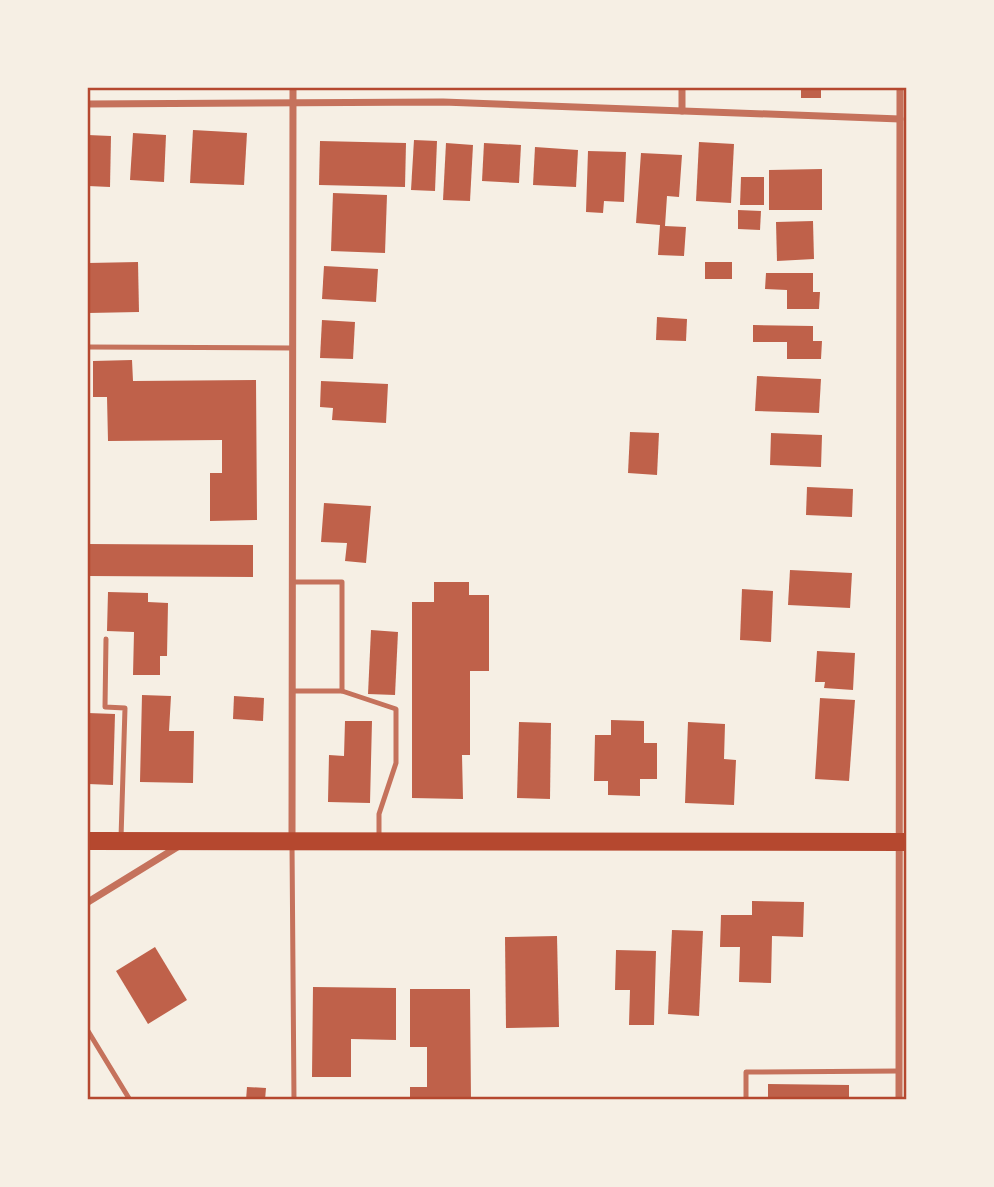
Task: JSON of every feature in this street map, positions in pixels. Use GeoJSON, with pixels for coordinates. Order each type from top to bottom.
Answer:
{"type":"FeatureCollection","features":[{"type":"Feature","properties":{"kind":"main road"},"geometry":{"type":"LineString","coordinates":[[88,841],[903,842]]}},
{"type":"Feature","properties":{"kind":"street"},"geometry":{"type":"LineString","coordinates":[[292,841],[293,88]]}},
{"type":"Feature","properties":{"kind":"street"},"geometry":{"type":"LineString","coordinates":[[682,88],[682,111]]}},
{"type":"Feature","properties":{"kind":"street"},"geometry":{"type":"LineString","coordinates":[[899,1100],[903,842],[900,88]]}},
{"type":"Feature","properties":{"kind":"street"},"geometry":{"type":"LineString","coordinates":[[88,104],[482,103],[900,119]]}},
{"type":"Feature","properties":{"kind":"street"},"geometry":{"type":"LineString","coordinates":[[88,902],[189,841]]}},
{"type":"Feature","properties":{"kind":"lane"},"geometry":{"type":"LineString","coordinates":[[88,346],[292,348]]}},
{"type":"Feature","properties":{"kind":"lane"},"geometry":{"type":"LineString","coordinates":[[293,582],[342,582],[342,691]]}},
{"type":"Feature","properties":{"kind":"lane"},"geometry":{"type":"LineString","coordinates":[[106,639],[105,707],[125,708],[121,841]]}},
{"type":"Feature","properties":{"kind":"lane"},"geometry":{"type":"LineString","coordinates":[[293,691],[342,691],[396,709],[396,762],[379,814],[380,840]]}},
{"type":"Feature","properties":{"kind":"lane"},"geometry":{"type":"LineString","coordinates":[[292,841],[294,1100]]}},
{"type":"Feature","properties":{"kind":"lane"},"geometry":{"type":"LineString","coordinates":[[88,1031],[130,1100]]}},
{"type":"Feature","properties":{"kind":"lane"},"geometry":{"type":"LineString","coordinates":[[746,1100],[746,1072],[899,1071]]}},
{"type":"Feature","properties":{"kind":"building"},"geometry":{"type":"Polygon","coordinates":[[[801,88],[821,88],[821,98],[801,98],[801,88]]]}},
{"type":"Feature","properties":{"kind":"building"},"geometry":{"type":"Polygon","coordinates":[[[193,130],[247,133],[244,185],[190,183],[193,130]]]}},
{"type":"Feature","properties":{"kind":"building"},"geometry":{"type":"Polygon","coordinates":[[[133,133],[166,135],[164,182],[130,180],[133,133]]]}},
{"type":"Feature","properties":{"kind":"building"},"geometry":{"type":"Polygon","coordinates":[[[88,135],[111,136],[110,187],[88,186],[88,135]]]}},
{"type":"Feature","properties":{"kind":"building"},"geometry":{"type":"Polygon","coordinates":[[[414,140],[437,141],[435,191],[411,190],[414,140]]]}},
{"type":"Feature","properties":{"kind":"building"},"geometry":{"type":"Polygon","coordinates":[[[320,141],[406,143],[405,187],[319,185],[320,141]]]}},
{"type":"Feature","properties":{"kind":"building"},"geometry":{"type":"Polygon","coordinates":[[[699,142],[734,144],[731,203],[696,201],[699,142]]]}},
{"type":"Feature","properties":{"kind":"building"},"geometry":{"type":"Polygon","coordinates":[[[446,143],[473,145],[470,201],[443,200],[446,143]]]}},
{"type":"Feature","properties":{"kind":"building"},"geometry":{"type":"Polygon","coordinates":[[[484,143],[521,145],[519,183],[482,181],[484,143]]]}},
{"type":"Feature","properties":{"kind":"building"},"geometry":{"type":"Polygon","coordinates":[[[535,147],[578,150],[576,187],[533,185],[535,147]]]}},
{"type":"Feature","properties":{"kind":"building"},"geometry":{"type":"Polygon","coordinates":[[[588,151],[626,152],[624,202],[604,201],[603,213],[586,212],[588,151]]]}},
{"type":"Feature","properties":{"kind":"building"},"geometry":{"type":"Polygon","coordinates":[[[641,153],[682,155],[679,197],[667,196],[665,226],[686,227],[684,256],[658,255],[660,225],[636,223],[641,153]]]}},
{"type":"Feature","properties":{"kind":"building"},"geometry":{"type":"Polygon","coordinates":[[[822,169],[822,210],[769,210],[769,170],[822,169]]]}},
{"type":"Feature","properties":{"kind":"building"},"geometry":{"type":"Polygon","coordinates":[[[741,177],[764,177],[764,205],[740,205],[741,177]]]}},
{"type":"Feature","properties":{"kind":"building"},"geometry":{"type":"Polygon","coordinates":[[[333,193],[387,195],[385,253],[331,251],[333,193]]]}},
{"type":"Feature","properties":{"kind":"building"},"geometry":{"type":"Polygon","coordinates":[[[738,210],[761,211],[760,230],[738,229],[738,210]]]}},
{"type":"Feature","properties":{"kind":"building"},"geometry":{"type":"Polygon","coordinates":[[[813,221],[814,259],[777,261],[776,222],[813,221]]]}},
{"type":"Feature","properties":{"kind":"building"},"geometry":{"type":"Polygon","coordinates":[[[138,262],[139,312],[88,313],[88,263],[138,262]]]}},
{"type":"Feature","properties":{"kind":"building"},"geometry":{"type":"Polygon","coordinates":[[[705,262],[732,262],[732,279],[705,279],[705,262]]]}},
{"type":"Feature","properties":{"kind":"building"},"geometry":{"type":"Polygon","coordinates":[[[324,266],[378,269],[376,302],[322,299],[324,266]]]}},
{"type":"Feature","properties":{"kind":"building"},"geometry":{"type":"Polygon","coordinates":[[[766,273],[813,273],[813,292],[820,292],[819,309],[787,309],[787,290],[765,289],[766,273]]]}},
{"type":"Feature","properties":{"kind":"building"},"geometry":{"type":"Polygon","coordinates":[[[657,317],[687,319],[686,341],[656,340],[657,317]]]}},
{"type":"Feature","properties":{"kind":"building"},"geometry":{"type":"Polygon","coordinates":[[[322,320],[355,322],[353,359],[320,358],[322,320]]]}},
{"type":"Feature","properties":{"kind":"building"},"geometry":{"type":"Polygon","coordinates":[[[753,325],[813,326],[813,341],[822,341],[821,359],[787,359],[787,342],[753,342],[753,325]]]}},
{"type":"Feature","properties":{"kind":"building"},"geometry":{"type":"Polygon","coordinates":[[[132,360],[133,381],[256,380],[257,520],[210,521],[210,473],[222,473],[222,440],[108,441],[107,397],[93,397],[93,361],[132,360]]]}},
{"type":"Feature","properties":{"kind":"building"},"geometry":{"type":"Polygon","coordinates":[[[757,376],[821,379],[819,413],[755,411],[757,376]]]}},
{"type":"Feature","properties":{"kind":"building"},"geometry":{"type":"Polygon","coordinates":[[[321,381],[388,384],[386,423],[332,420],[333,408],[320,407],[321,381]]]}},
{"type":"Feature","properties":{"kind":"building"},"geometry":{"type":"Polygon","coordinates":[[[630,432],[659,433],[657,475],[628,473],[630,432]]]}},
{"type":"Feature","properties":{"kind":"building"},"geometry":{"type":"Polygon","coordinates":[[[771,433],[822,435],[821,467],[770,465],[771,433]]]}},
{"type":"Feature","properties":{"kind":"building"},"geometry":{"type":"Polygon","coordinates":[[[807,487],[853,489],[852,517],[806,515],[807,487]]]}},
{"type":"Feature","properties":{"kind":"building"},"geometry":{"type":"Polygon","coordinates":[[[324,503],[371,506],[366,563],[345,561],[347,543],[321,542],[324,503]]]}},
{"type":"Feature","properties":{"kind":"building"},"geometry":{"type":"Polygon","coordinates":[[[88,544],[253,545],[253,577],[88,576],[88,544]]]}},
{"type":"Feature","properties":{"kind":"building"},"geometry":{"type":"Polygon","coordinates":[[[790,570],[852,573],[850,608],[788,605],[790,570]]]}},
{"type":"Feature","properties":{"kind":"building"},"geometry":{"type":"Polygon","coordinates":[[[434,582],[469,582],[469,595],[489,595],[489,671],[470,671],[470,755],[462,755],[463,799],[412,798],[412,602],[434,602],[434,582]]]}},
{"type":"Feature","properties":{"kind":"building"},"geometry":{"type":"Polygon","coordinates":[[[742,589],[773,591],[771,642],[740,640],[742,589]]]}},
{"type":"Feature","properties":{"kind":"building"},"geometry":{"type":"Polygon","coordinates":[[[108,592],[148,593],[148,602],[168,603],[167,656],[160,656],[160,675],[133,675],[134,632],[107,631],[108,592]]]}},
{"type":"Feature","properties":{"kind":"building"},"geometry":{"type":"Polygon","coordinates":[[[371,630],[398,632],[395,695],[368,694],[371,630]]]}},
{"type":"Feature","properties":{"kind":"building"},"geometry":{"type":"Polygon","coordinates":[[[817,651],[855,653],[853,690],[824,688],[825,682],[815,682],[817,651]]]}},
{"type":"Feature","properties":{"kind":"building"},"geometry":{"type":"Polygon","coordinates":[[[142,695],[171,696],[169,731],[194,731],[193,783],[140,782],[142,695]]]}},
{"type":"Feature","properties":{"kind":"building"},"geometry":{"type":"Polygon","coordinates":[[[234,696],[264,698],[263,721],[233,719],[234,696]]]}},
{"type":"Feature","properties":{"kind":"building"},"geometry":{"type":"Polygon","coordinates":[[[820,698],[855,700],[849,781],[815,779],[820,698]]]}},
{"type":"Feature","properties":{"kind":"building"},"geometry":{"type":"Polygon","coordinates":[[[88,713],[115,714],[113,785],[88,784],[88,713]]]}},
{"type":"Feature","properties":{"kind":"building"},"geometry":{"type":"Polygon","coordinates":[[[611,720],[644,721],[644,743],[657,743],[657,779],[640,779],[640,796],[608,795],[608,781],[594,781],[595,735],[611,735],[611,720]]]}},
{"type":"Feature","properties":{"kind":"building"},"geometry":{"type":"Polygon","coordinates":[[[345,721],[372,721],[370,803],[328,802],[329,755],[344,756],[345,721]]]}},
{"type":"Feature","properties":{"kind":"building"},"geometry":{"type":"Polygon","coordinates":[[[519,722],[551,723],[550,799],[517,798],[519,722]]]}},
{"type":"Feature","properties":{"kind":"building"},"geometry":{"type":"Polygon","coordinates":[[[688,722],[725,724],[724,759],[736,760],[734,805],[685,803],[688,722]]]}},
{"type":"Feature","properties":{"kind":"building"},"geometry":{"type":"Polygon","coordinates":[[[752,901],[804,902],[803,937],[772,936],[771,983],[739,982],[740,947],[720,947],[721,915],[752,915],[752,901]]]}},
{"type":"Feature","properties":{"kind":"building"},"geometry":{"type":"Polygon","coordinates":[[[672,930],[703,931],[699,1016],[668,1014],[672,930]]]}},
{"type":"Feature","properties":{"kind":"building"},"geometry":{"type":"Polygon","coordinates":[[[557,936],[559,1027],[506,1028],[505,937],[557,936]]]}},
{"type":"Feature","properties":{"kind":"building"},"geometry":{"type":"Polygon","coordinates":[[[155,947],[187,1000],[148,1024],[116,971],[155,947]]]}},
{"type":"Feature","properties":{"kind":"building"},"geometry":{"type":"Polygon","coordinates":[[[616,950],[656,951],[654,1025],[629,1025],[630,990],[615,990],[616,950]]]}},
{"type":"Feature","properties":{"kind":"building"},"geometry":{"type":"Polygon","coordinates":[[[313,987],[396,988],[396,1040],[351,1039],[351,1077],[312,1077],[313,987]]]}},
{"type":"Feature","properties":{"kind":"building"},"geometry":{"type":"Polygon","coordinates":[[[410,989],[470,989],[471,1100],[410,1100],[410,1087],[427,1087],[427,1047],[410,1047],[410,989]]]}},
{"type":"Feature","properties":{"kind":"building"},"geometry":{"type":"Polygon","coordinates":[[[768,1084],[849,1085],[849,1100],[768,1100],[768,1084]]]}},
{"type":"Feature","properties":{"kind":"building"},"geometry":{"type":"Polygon","coordinates":[[[247,1087],[266,1088],[265,1100],[246,1100],[247,1087]]]}}]}
